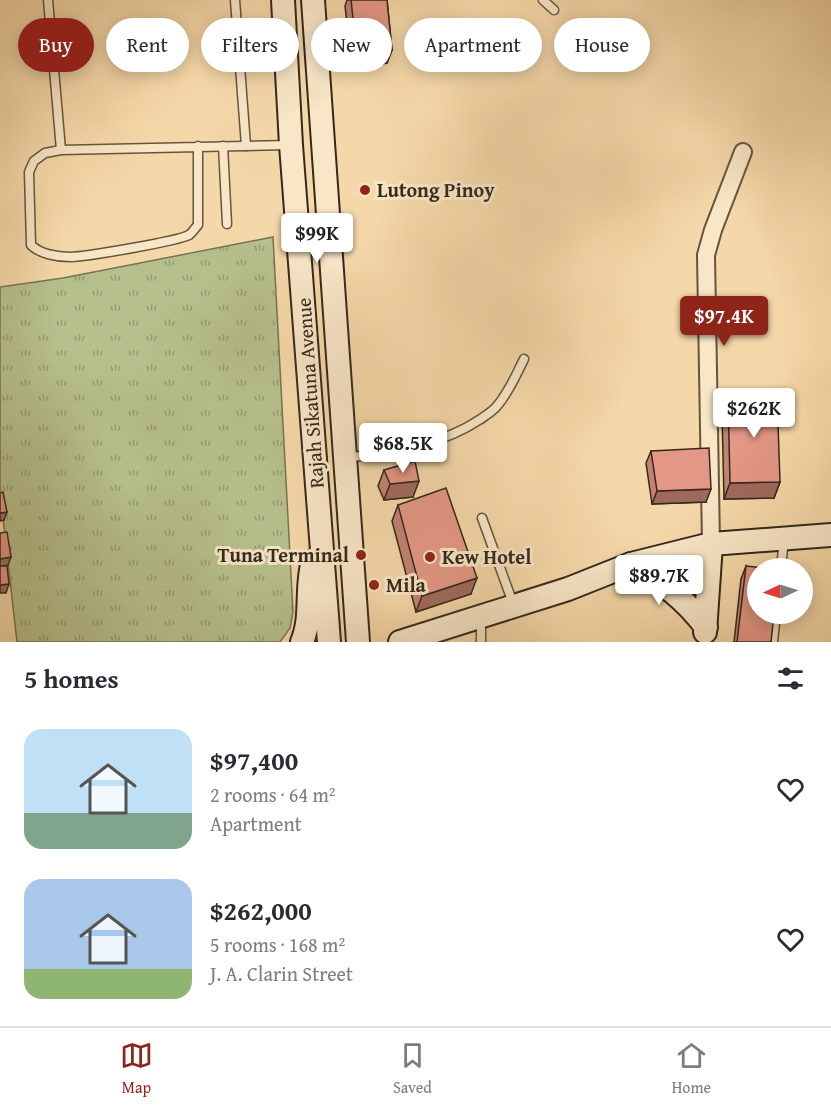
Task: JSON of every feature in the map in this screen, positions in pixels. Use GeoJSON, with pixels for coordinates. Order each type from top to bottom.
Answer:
{"type":"FeatureCollection","features":[{"type":"Feature","properties":{"kind":"main road","name":"Rajah Sikatuna Avenue"},"geometry":{"type":"LineString","coordinates":[[283,0],[291,146],[329,642]]}},
{"type":"Feature","properties":{"kind":"main road"},"geometry":{"type":"LineString","coordinates":[[313,0],[358,642]]}},
{"type":"Feature","properties":{"kind":"main road"},"geometry":{"type":"LineString","coordinates":[[299,247],[329,242]]}},
{"type":"Feature","properties":{"kind":"main road"},"geometry":{"type":"LineString","coordinates":[[400,642],[568,589],[631,564],[711,544],[831,535]]}},
{"type":"Feature","properties":{"kind":"main road"},"geometry":{"type":"LineString","coordinates":[[302,642],[307,628],[309,572],[321,543]]}},
{"type":"Feature","properties":{"kind":"main road"},"geometry":{"type":"LineString","coordinates":[[705,635],[711,544]]}},
{"type":"Feature","properties":{"kind":"main road"},"geometry":{"type":"LineString","coordinates":[[631,564],[678,595],[692,609],[705,635]]}},
{"type":"Feature","properties":{"kind":"street"},"geometry":{"type":"LineString","coordinates":[[711,544],[706,255],[713,230],[743,152]]}},
{"type":"Feature","properties":{"kind":"lane"},"geometry":{"type":"LineString","coordinates":[[48,0],[61,150]]}},
{"type":"Feature","properties":{"kind":"lane"},"geometry":{"type":"LineString","coordinates":[[235,0],[246,146]]}},
{"type":"Feature","properties":{"kind":"lane"},"geometry":{"type":"LineString","coordinates":[[543,0],[554,10]]}},
{"type":"Feature","properties":{"kind":"lane"},"geometry":{"type":"LineString","coordinates":[[198,146],[198,225],[192,233],[155,243],[70,257],[45,254],[31,245],[29,172],[34,161],[45,153],[61,150],[198,146],[291,146]]}},
{"type":"Feature","properties":{"kind":"lane"},"geometry":{"type":"LineString","coordinates":[[224,146],[227,224]]}},
{"type":"Feature","properties":{"kind":"lane"},"geometry":{"type":"LineString","coordinates":[[344,459],[392,452],[442,440],[469,426],[496,408],[511,386],[524,359]]}},
{"type":"Feature","properties":{"kind":"lane"},"geometry":{"type":"LineString","coordinates":[[482,518],[514,606]]}},
{"type":"Feature","properties":{"kind":"lane"},"geometry":{"type":"LineString","coordinates":[[782,558],[785,537]]}},
{"type":"Feature","properties":{"kind":"lane"},"geometry":{"type":"LineString","coordinates":[[481,616],[481,642]]}},
{"type":"Feature","properties":{"kind":"lane"},"geometry":{"type":"LineString","coordinates":[[773,642],[775,624]]}},
{"type":"Feature","properties":{"kind":"green space"},"geometry":{"type":"Polygon","coordinates":[[[273,237],[293,612],[290,628],[280,642],[17,642],[0,491],[0,287],[63,278],[273,237]]]}},
{"type":"Feature","properties":{"kind":"building"},"geometry":{"type":"Polygon","coordinates":[[[351,0],[387,0],[389,18],[353,18],[351,0]]]}},
{"type":"Feature","properties":{"kind":"building"},"geometry":{"type":"Polygon","coordinates":[[[777,395],[780,482],[730,483],[728,396],[777,395]]]}},
{"type":"Feature","properties":{"kind":"building"},"geometry":{"type":"Polygon","coordinates":[[[709,448],[711,489],[657,491],[651,451],[709,448]]]}},
{"type":"Feature","properties":{"kind":"building"},"geometry":{"type":"Polygon","coordinates":[[[415,461],[419,481],[390,484],[384,470],[415,461]]]}},
{"type":"Feature","properties":{"kind":"building","name":"Kew Hotel"},"geometry":{"type":"Polygon","coordinates":[[[446,488],[477,578],[422,596],[398,505],[446,488]]]}},
{"type":"Feature","properties":{"kind":"building"},"geometry":{"type":"Polygon","coordinates":[[[3,492],[7,512],[0,513],[0,493],[3,492]]]}},
{"type":"Feature","properties":{"kind":"building"},"geometry":{"type":"Polygon","coordinates":[[[7,532],[11,557],[0,559],[0,533],[7,532]]]}},
{"type":"Feature","properties":{"kind":"building"},"geometry":{"type":"Polygon","coordinates":[[[0,566],[7,566],[9,584],[0,585],[0,566]]]}},
{"type":"Feature","properties":{"kind":"building"},"geometry":{"type":"Polygon","coordinates":[[[747,566],[747,624],[773,624],[771,642],[737,642],[747,566]]]}},
{"type":"Feature","properties":{"kind":"place","name":"Lutong Pinoy"},"geometry":{"type":"Point","coordinates":[365,190]}},
{"type":"Feature","properties":{"kind":"place","name":"Tuna Terminal"},"geometry":{"type":"Point","coordinates":[361,555]}},
{"type":"Feature","properties":{"kind":"place","name":"Kew Hotel"},"geometry":{"type":"Point","coordinates":[430,557]}},
{"type":"Feature","properties":{"kind":"place","name":"Mila"},"geometry":{"type":"Point","coordinates":[374,585]}}]}
